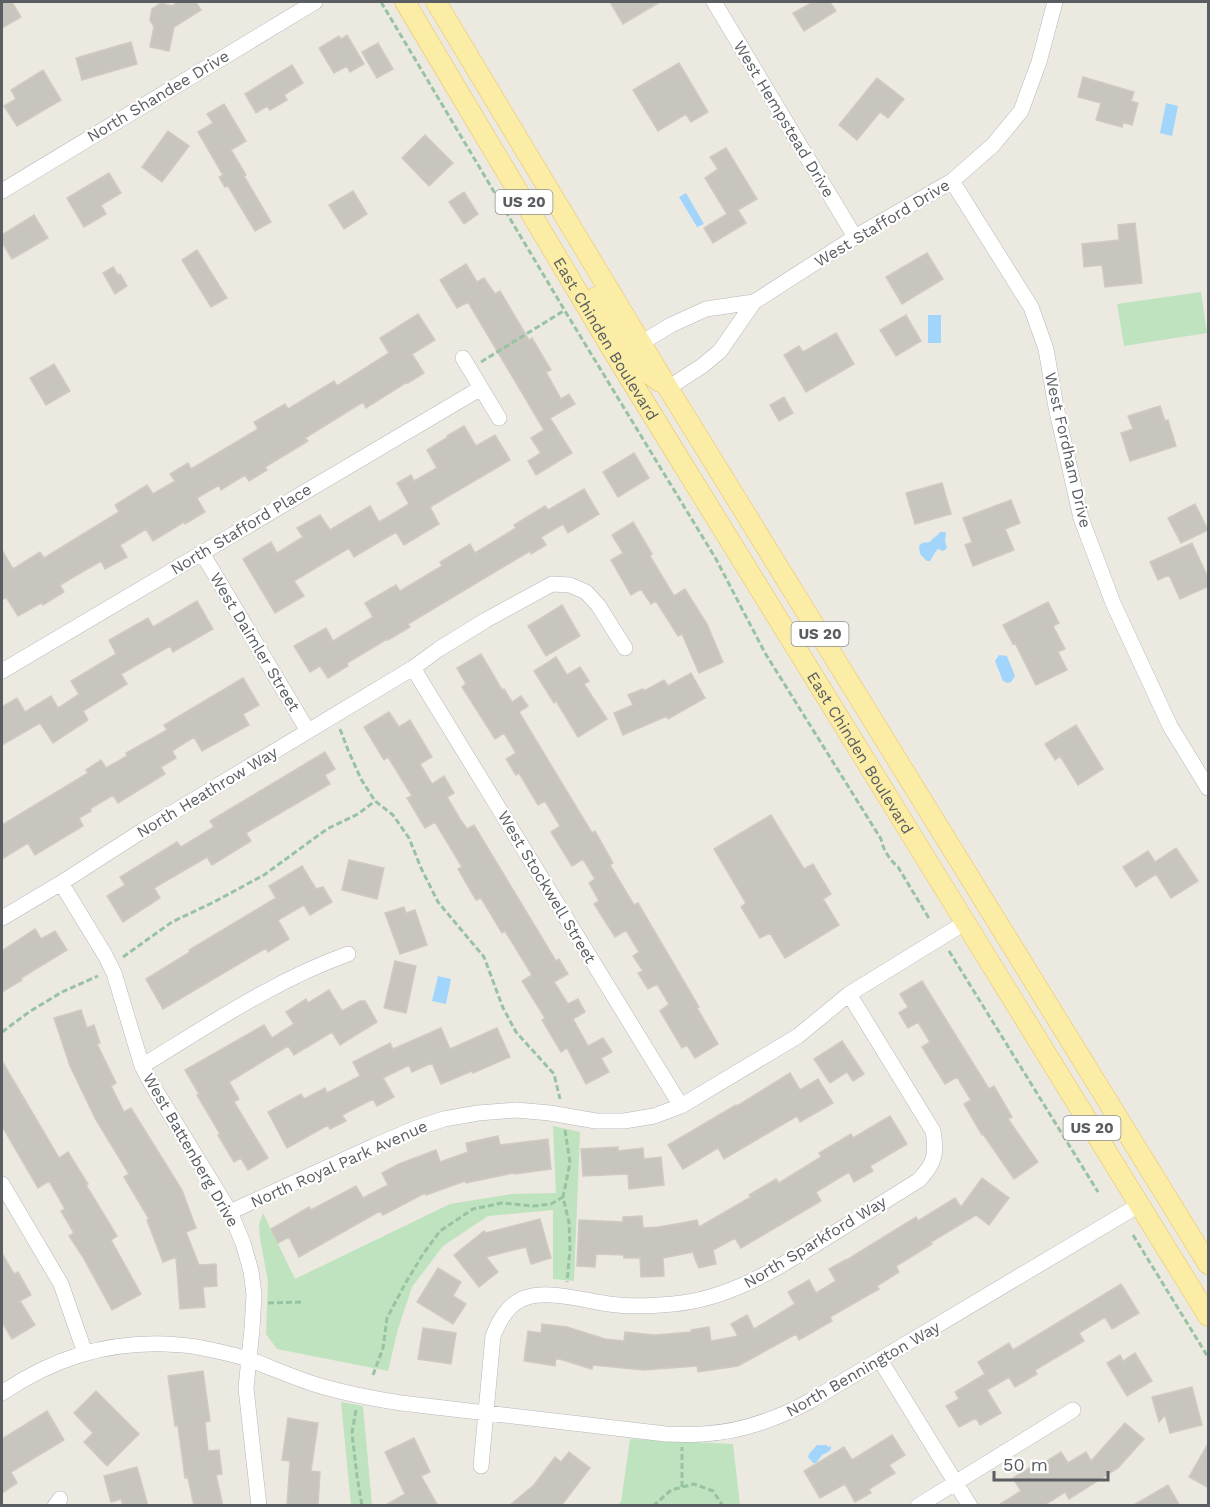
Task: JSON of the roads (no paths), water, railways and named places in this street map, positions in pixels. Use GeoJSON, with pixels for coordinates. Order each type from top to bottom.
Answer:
{"type":"FeatureCollection","features":[{"type":"Feature","properties":{"kind":"main road","name":"East Chinden Boulevard"},"geometry":{"type":"LineString","coordinates":[[405,2],[582,300],[1209,1316]]}},
{"type":"Feature","properties":{"kind":"main road","name":"East Chinden Boulevard"},"geometry":{"type":"LineString","coordinates":[[436,2],[668,388],[1209,1264]]}},
{"type":"Feature","properties":{"kind":"main road"},"geometry":{"type":"LineString","coordinates":[[489,143],[526,180],[637,365],[668,388]]}},
{"type":"Feature","properties":{"kind":"main road"},"geometry":{"type":"LineString","coordinates":[[966,922],[997,944],[1111,1129],[1150,1169]]}},
{"type":"Feature","properties":{"kind":"street","name":"North Shandee Drive"},"geometry":{"type":"LineString","coordinates":[[2,191],[315,2]]}},
{"type":"Feature","properties":{"kind":"street","name":"West Hempstead Drive"},"geometry":{"type":"LineString","coordinates":[[714,2],[855,237]]}},
{"type":"Feature","properties":{"kind":"street","name":"West Stafford Drive"},"geometry":{"type":"LineString","coordinates":[[668,388],[720,351],[754,303],[855,237],[952,181],[993,145],[1021,111],[1039,62],[1055,2]]}},
{"type":"Feature","properties":{"kind":"street","name":"West Fordham Drive"},"geometry":{"type":"LineString","coordinates":[[952,181],[1031,307],[1046,349],[1056,407],[1081,518],[1113,603],[1170,726],[1209,788]]}},
{"type":"Feature","properties":{"kind":"street","name":"West Stafford Drive"},"geometry":{"type":"LineString","coordinates":[[641,343],[671,325],[706,309],[754,303]]}},
{"type":"Feature","properties":{"kind":"street"},"geometry":{"type":"LineString","coordinates":[[467,363],[499,418]]}},
{"type":"Feature","properties":{"kind":"street","name":"North Stafford Place"},"geometry":{"type":"LineString","coordinates":[[2,671],[481,388]]}},
{"type":"Feature","properties":{"kind":"street","name":"West Daimler Street"},"geometry":{"type":"LineString","coordinates":[[202,553],[308,731]]}},
{"type":"Feature","properties":{"kind":"street","name":"North Heathrow Way"},"geometry":{"type":"LineString","coordinates":[[2,918],[413,668],[486,620],[552,584],[570,585],[586,592],[598,605],[625,648]]}},
{"type":"Feature","properties":{"kind":"street","name":"West Stockwell Street"},"geometry":{"type":"LineString","coordinates":[[413,668],[681,1106]]}},
{"type":"Feature","properties":{"kind":"street","name":"West Battenberg Drive"},"geometry":{"type":"LineString","coordinates":[[61,883],[105,954],[114,973],[142,1066],[230,1212],[243,1243],[254,1295],[246,1388],[259,1506]]}},
{"type":"Feature","properties":{"kind":"street","name":"North Royal Park Avenue"},"geometry":{"type":"LineString","coordinates":[[230,1212],[374,1146],[444,1119],[477,1113],[516,1110],[596,1121],[624,1121],[654,1116],[681,1106],[798,1036],[849,994],[966,922]]}},
{"type":"Feature","properties":{"kind":"street"},"geometry":{"type":"LineString","coordinates":[[142,1066],[287,980],[348,954]]}},
{"type":"Feature","properties":{"kind":"street","name":"North Sparkford Way"},"geometry":{"type":"LineString","coordinates":[[486,1413],[493,1336],[500,1320],[511,1307],[528,1297],[549,1294],[639,1306],[675,1304],[736,1289],[771,1272],[919,1180],[928,1170],[934,1158],[933,1131],[849,994]]}},
{"type":"Feature","properties":{"kind":"street"},"geometry":{"type":"LineString","coordinates":[[2,1184],[61,1284],[85,1353]]}},
{"type":"Feature","properties":{"kind":"street","name":"North Bennington Way"},"geometry":{"type":"LineString","coordinates":[[2,1393],[51,1365],[85,1353],[129,1345],[182,1345],[200,1347],[249,1360],[324,1387],[368,1398],[666,1434],[730,1431],[762,1423],[788,1413],[1139,1205]]}},
{"type":"Feature","properties":{"kind":"street"},"geometry":{"type":"LineString","coordinates":[[880,1360],[970,1506]]}},
{"type":"Feature","properties":{"kind":"street"},"geometry":{"type":"LineString","coordinates":[[918,1506],[1073,1410]]}},
{"type":"Feature","properties":{"kind":"street"},"geometry":{"type":"LineString","coordinates":[[481,1466],[486,1413]]}},
{"type":"Feature","properties":{"kind":"water"},"geometry":{"type":"Polygon","coordinates":[[[1166,103],[1178,106],[1172,136],[1160,133],[1166,103]]]}},
{"type":"Feature","properties":{"kind":"water"},"geometry":{"type":"Polygon","coordinates":[[[686,193],[704,224],[697,227],[679,197],[686,193]]]}},
{"type":"Feature","properties":{"kind":"water"},"geometry":{"type":"Polygon","coordinates":[[[928,315],[941,315],[941,343],[928,343],[928,315]]]}},
{"type":"Feature","properties":{"kind":"water"},"geometry":{"type":"Polygon","coordinates":[[[940,532],[946,534],[947,547],[943,551],[938,549],[930,561],[927,561],[920,554],[919,546],[930,542],[940,532]]]}},
{"type":"Feature","properties":{"kind":"water"},"geometry":{"type":"Polygon","coordinates":[[[999,655],[1007,656],[1015,676],[1011,682],[1003,681],[995,661],[999,655]]]}},
{"type":"Feature","properties":{"kind":"water"},"geometry":{"type":"Polygon","coordinates":[[[438,976],[451,979],[446,1004],[432,1001],[438,976]]]}},
{"type":"Feature","properties":{"kind":"water"},"geometry":{"type":"Polygon","coordinates":[[[817,1445],[831,1446],[831,1449],[816,1463],[813,1463],[808,1457],[817,1445]]]}}]}
